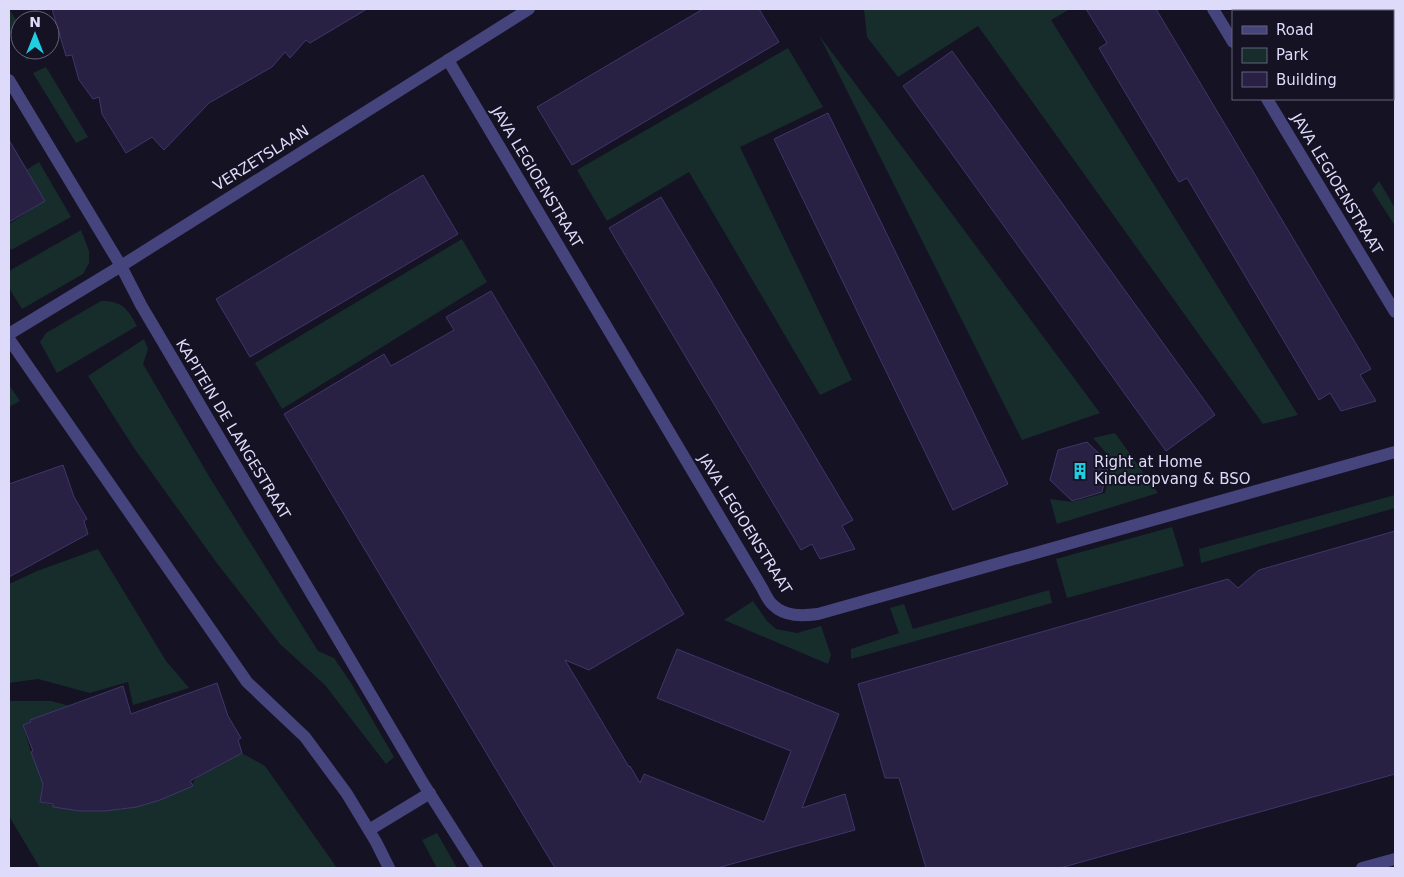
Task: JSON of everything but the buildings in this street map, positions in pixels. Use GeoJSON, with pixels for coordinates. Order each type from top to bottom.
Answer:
{"type":"FeatureCollection","features":[{"type":"Feature","properties":{"kind":"street","name":"VERZETSLAAN"},"geometry":{"type":"LineString","coordinates":[[9,334],[121,266],[529,9]]}},
{"type":"Feature","properties":{"kind":"street"},"geometry":{"type":"LineString","coordinates":[[1213,9],[1232,40]]}},
{"type":"Feature","properties":{"kind":"street","name":"JAVA LEGIOENSTRAAT"},"geometry":{"type":"LineString","coordinates":[[448,60],[772,605],[786,613],[799,616],[818,614],[1395,452]]}},
{"type":"Feature","properties":{"kind":"street","name":"KAPITEIN DE LANGESTRAAT"},"geometry":{"type":"LineString","coordinates":[[9,80],[121,266],[141,305],[430,793],[477,868]]}},
{"type":"Feature","properties":{"kind":"street","name":"JAVA LEGIOENSTRAAT"},"geometry":{"type":"LineString","coordinates":[[1268,100],[1395,312]]}},
{"type":"Feature","properties":{"kind":"street"},"geometry":{"type":"LineString","coordinates":[[9,339],[247,682],[305,737],[347,794],[389,868]]}},
{"type":"Feature","properties":{"kind":"street"},"geometry":{"type":"LineString","coordinates":[[369,830],[430,793]]}},
{"type":"Feature","properties":{"kind":"street"},"geometry":{"type":"LineString","coordinates":[[1362,868],[1395,859]]}},
{"type":"Feature","properties":{"kind":"green space"},"geometry":{"type":"Polygon","coordinates":[[[9,9],[10,34],[9,32],[9,9]]]}},
{"type":"Feature","properties":{"kind":"green space"},"geometry":{"type":"Polygon","coordinates":[[[864,9],[1070,9],[1051,20],[1298,415],[1263,424],[978,26],[898,77],[867,37],[864,9]]]}},
{"type":"Feature","properties":{"kind":"green space"},"geometry":{"type":"Polygon","coordinates":[[[819,35],[1100,413],[1022,440],[819,35]]]}},
{"type":"Feature","properties":{"kind":"green space"},"geometry":{"type":"Polygon","coordinates":[[[788,48],[823,107],[740,147],[852,380],[820,395],[689,172],[607,221],[577,170],[788,48]]]}},
{"type":"Feature","properties":{"kind":"green space"},"geometry":{"type":"Polygon","coordinates":[[[46,67],[88,137],[76,143],[33,73],[46,67]]]}},
{"type":"Feature","properties":{"kind":"green space"},"geometry":{"type":"Polygon","coordinates":[[[9,141],[26,170],[39,162],[71,217],[11,250],[9,246],[9,224],[44,201],[27,171],[9,181],[9,141]]]}},
{"type":"Feature","properties":{"kind":"green space"},"geometry":{"type":"Polygon","coordinates":[[[1379,181],[1395,208],[1395,226],[1372,190],[1379,181]]]}},
{"type":"Feature","properties":{"kind":"green space"},"geometry":{"type":"Polygon","coordinates":[[[81,230],[89,251],[89,263],[83,274],[22,309],[9,288],[9,271],[81,230]]]}},
{"type":"Feature","properties":{"kind":"green space"},"geometry":{"type":"Polygon","coordinates":[[[462,239],[487,282],[282,409],[255,363],[462,239]]]}},
{"type":"Feature","properties":{"kind":"green space"},"geometry":{"type":"Polygon","coordinates":[[[101,301],[119,304],[127,310],[137,326],[57,373],[40,342],[46,333],[101,301]]]}},
{"type":"Feature","properties":{"kind":"green space"},"geometry":{"type":"Polygon","coordinates":[[[144,339],[148,349],[143,364],[210,478],[318,651],[334,658],[351,683],[394,757],[386,764],[325,685],[280,644],[216,562],[134,448],[88,376],[144,339]]]}},
{"type":"Feature","properties":{"kind":"green space"},"geometry":{"type":"Polygon","coordinates":[[[9,385],[20,401],[9,407],[9,385]]]}},
{"type":"Feature","properties":{"kind":"green space"},"geometry":{"type":"Polygon","coordinates":[[[1115,433],[1158,493],[1057,524],[1050,499],[1072,502],[1105,493],[1113,461],[1093,438],[1115,433]]]}},
{"type":"Feature","properties":{"kind":"green space"},"geometry":{"type":"Polygon","coordinates":[[[1395,495],[1395,508],[1201,563],[1199,549],[1395,495]]]}},
{"type":"Feature","properties":{"kind":"green space"},"geometry":{"type":"Polygon","coordinates":[[[1172,527],[1184,566],[1067,598],[1056,559],[1172,527]]]}},
{"type":"Feature","properties":{"kind":"green space"},"geometry":{"type":"Polygon","coordinates":[[[98,549],[166,661],[189,688],[133,705],[128,682],[90,693],[38,679],[9,683],[9,584],[37,571],[98,549]]]}},
{"type":"Feature","properties":{"kind":"green space"},"geometry":{"type":"Polygon","coordinates":[[[1049,590],[1052,603],[851,659],[851,649],[899,633],[890,608],[904,604],[913,629],[1049,590]]]}},
{"type":"Feature","properties":{"kind":"green space"},"geometry":{"type":"Polygon","coordinates":[[[753,601],[767,621],[776,629],[797,633],[821,626],[831,655],[828,664],[724,620],[753,601]]]}},
{"type":"Feature","properties":{"kind":"green space"},"geometry":{"type":"Polygon","coordinates":[[[9,701],[51,701],[70,706],[23,725],[31,752],[44,751],[40,802],[80,810],[99,811],[118,810],[136,806],[155,801],[192,785],[196,778],[242,753],[265,766],[337,868],[40,868],[9,816],[9,701]]]}},
{"type":"Feature","properties":{"kind":"green space"},"geometry":{"type":"Polygon","coordinates":[[[437,833],[457,868],[437,868],[422,840],[437,833]]]}},
{"type":"Feature","properties":{"kind":"place","name":"Right at Home Kinderopvang & BSO"},"geometry":{"type":"Point","coordinates":[1080,471]}}]}
